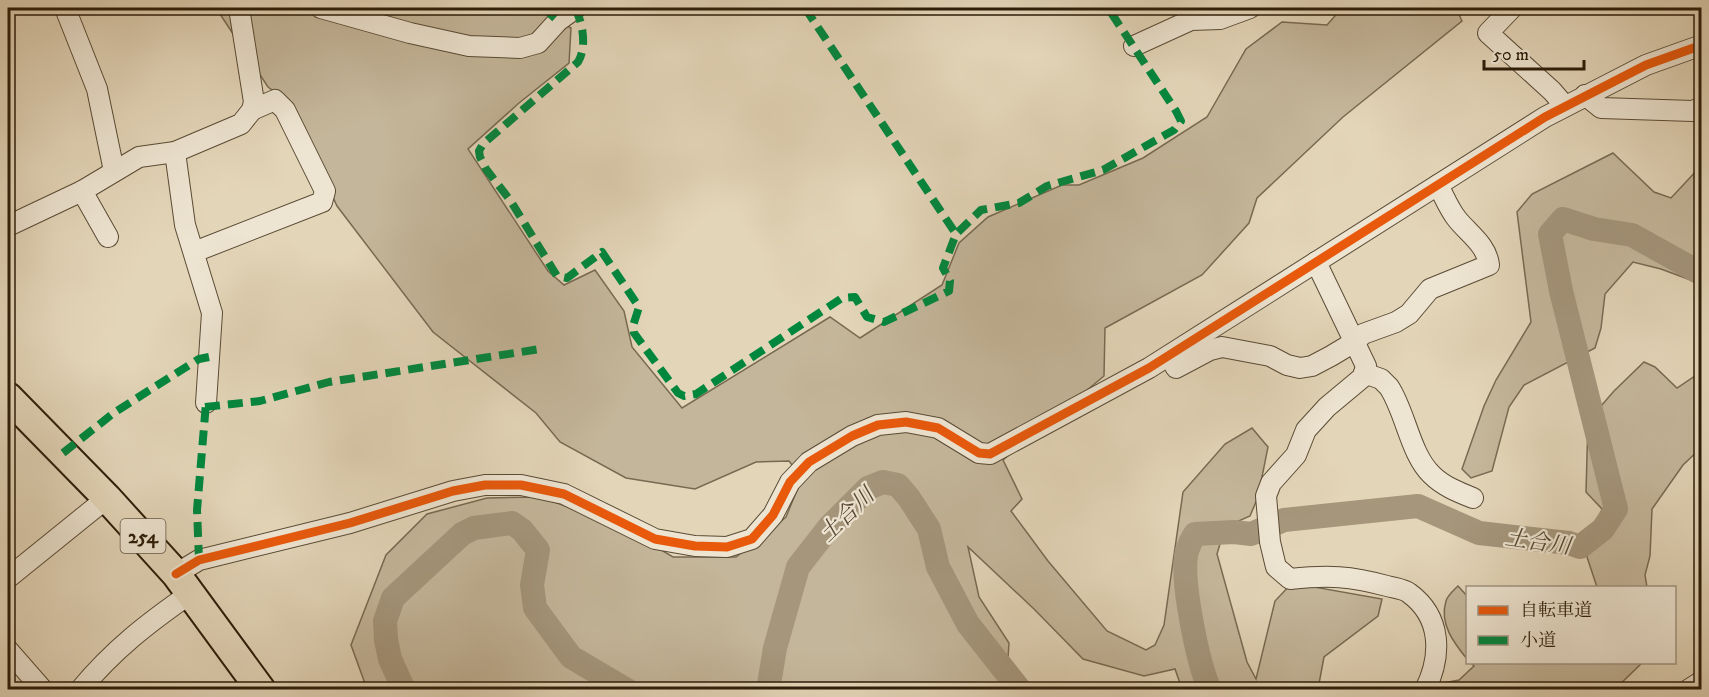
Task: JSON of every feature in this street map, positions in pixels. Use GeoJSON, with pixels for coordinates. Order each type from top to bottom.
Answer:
{"type":"FeatureCollection","features":[{"type":"Feature","properties":{"kind":"highway","name":"254"},"geometry":{"type":"LineString","coordinates":[[8,397],[107,498],[184,584],[261,690]]}},
{"type":"Feature","properties":{"kind":"street"},"geometry":{"type":"LineString","coordinates":[[65,8],[97,89],[114,171]]}},
{"type":"Feature","properties":{"kind":"street"},"geometry":{"type":"LineString","coordinates":[[8,226],[82,191],[139,157],[175,152],[241,124],[252,110],[254,102],[239,8]]}},
{"type":"Feature","properties":{"kind":"street"},"geometry":{"type":"LineString","coordinates":[[321,8],[410,33],[469,46],[520,48],[538,43],[558,21],[576,8]]}},
{"type":"Feature","properties":{"kind":"street"},"geometry":{"type":"LineString","coordinates":[[1134,46],[1191,20],[1221,19],[1250,8]]}},
{"type":"Feature","properties":{"kind":"street"},"geometry":{"type":"LineString","coordinates":[[1512,8],[1488,33],[1552,91],[1565,106]]}},
{"type":"Feature","properties":{"kind":"street"},"geometry":{"type":"LineString","coordinates":[[80,690],[103,662],[142,628],[184,584],[199,560],[350,523],[453,491],[485,485],[521,485],[564,494],[655,539],[695,546],[727,547],[752,539],[773,514],[790,482],[809,462],[852,436],[878,425],[906,422],[938,428],[979,453],[990,454],[1169,356],[1565,106],[1646,65],[1701,45]]}},
{"type":"Feature","properties":{"kind":"street"},"geometry":{"type":"LineString","coordinates":[[1585,95],[1601,108],[1693,111],[1701,107]]}},
{"type":"Feature","properties":{"kind":"street"},"geometry":{"type":"LineString","coordinates":[[194,252],[322,202],[325,191],[285,110],[275,100],[252,110]]}},
{"type":"Feature","properties":{"kind":"street"},"geometry":{"type":"LineString","coordinates":[[175,152],[185,225],[212,313],[206,403]]}},
{"type":"Feature","properties":{"kind":"street"},"geometry":{"type":"LineString","coordinates":[[1169,356],[1176,368],[1210,350],[1222,347],[1270,356],[1300,369],[1312,366],[1356,341],[1363,334],[1396,322],[1408,314],[1430,289],[1489,265],[1488,257],[1478,241],[1456,218],[1438,185]]}},
{"type":"Feature","properties":{"kind":"street"},"geometry":{"type":"LineString","coordinates":[[82,191],[108,237]]}},
{"type":"Feature","properties":{"kind":"street"},"geometry":{"type":"LineString","coordinates":[[1316,262],[1356,341],[1366,366],[1363,377],[1327,407],[1306,430],[1296,455],[1272,483],[1266,496],[1270,542],[1276,567],[1290,579],[1346,576],[1408,592],[1426,610],[1437,633],[1437,651],[1431,678],[1425,690]]}},
{"type":"Feature","properties":{"kind":"street"},"geometry":{"type":"LineString","coordinates":[[1364,373],[1381,379],[1394,394],[1420,458],[1431,475],[1452,490],[1473,498]]}},
{"type":"Feature","properties":{"kind":"street"},"geometry":{"type":"LineString","coordinates":[[8,578],[107,498]]}},
{"type":"Feature","properties":{"kind":"street"},"geometry":{"type":"LineString","coordinates":[[8,650],[43,690]]}},
{"type":"Feature","properties":{"kind":"street"},"geometry":{"type":"LineString","coordinates":[[1689,690],[1701,681]]}},
{"type":"Feature","properties":{"kind":"shaded area"},"geometry":{"type":"Polygon","coordinates":[[[216,8],[534,8],[571,28],[569,63],[519,103],[468,149],[548,271],[564,285],[595,270],[624,311],[632,347],[682,408],[830,317],[860,338],[942,285],[959,243],[988,217],[1062,185],[1079,185],[1143,158],[1207,117],[1246,49],[1282,22],[1327,25],[1342,8],[1456,8],[1462,21],[1343,117],[1257,198],[1249,223],[1202,275],[1105,328],[1104,376],[1003,460],[1022,499],[1011,511],[1048,561],[1107,631],[1146,650],[1155,645],[1164,625],[1183,492],[1225,444],[1252,428],[1268,447],[1258,497],[1250,516],[1225,527],[1217,554],[1247,662],[1256,679],[1275,601],[1292,583],[1382,599],[1378,616],[1324,657],[1318,689],[1182,689],[1175,669],[1144,676],[1083,659],[968,547],[979,597],[1009,643],[1008,658],[1031,689],[547,690],[529,684],[525,690],[367,689],[351,645],[386,555],[427,514],[487,498],[541,497],[624,528],[673,557],[736,557],[786,517],[802,478],[789,461],[756,462],[695,489],[626,478],[560,442],[536,413],[433,332],[337,206],[290,103],[268,87],[216,8]]]}},
{"type":"Feature","properties":{"kind":"shaded area"},"geometry":{"type":"Polygon","coordinates":[[[1613,153],[1654,192],[1671,198],[1701,166],[1701,284],[1661,269],[1633,262],[1605,294],[1601,328],[1595,348],[1524,385],[1509,407],[1492,471],[1471,478],[1462,469],[1484,406],[1496,380],[1531,322],[1517,212],[1532,194],[1613,153]]]}},
{"type":"Feature","properties":{"kind":"shaded area"},"geometry":{"type":"Polygon","coordinates":[[[1644,362],[1655,367],[1677,388],[1701,372],[1701,448],[1683,465],[1652,509],[1650,556],[1645,575],[1647,586],[1597,586],[1587,557],[1602,509],[1586,492],[1588,421],[1644,362]]]}},
{"type":"Feature","properties":{"kind":"shaded area"},"geometry":{"type":"Polygon","coordinates":[[[1458,586],[1466,595],[1466,658],[1449,633],[1444,618],[1444,609],[1451,593],[1458,586]]]}},
{"type":"Feature","properties":{"kind":"shaded area"},"geometry":{"type":"Polygon","coordinates":[[[1472,664],[1641,664],[1615,689],[1442,689],[1444,683],[1459,680],[1474,666],[1472,664]]]}},
{"type":"Feature","properties":{"kind":"waterway","name":"土合川"},"geometry":{"type":"LineString","coordinates":[[1210,690],[1196,642],[1186,580],[1187,551],[1195,534],[1234,532],[1251,534],[1284,520],[1418,506],[1479,533],[1569,543],[1580,547],[1603,529],[1616,509],[1561,291],[1550,234],[1563,219],[1594,229],[1632,235],[1702,274]]}},
{"type":"Feature","properties":{"kind":"waterway","name":"土合川"},"geometry":{"type":"LineString","coordinates":[[768,690],[775,648],[798,567],[830,526],[868,488],[883,482],[898,485],[909,498],[929,529],[938,567],[968,624],[1020,690]]}},
{"type":"Feature","properties":{"kind":"waterway","name":"土合川"},"geometry":{"type":"LineString","coordinates":[[404,690],[390,659],[386,640],[385,621],[393,598],[462,534],[474,528],[512,523],[522,530],[538,550],[532,585],[535,608],[571,657],[627,690]]}},
{"type":"Feature","properties":{"kind":"marked path"},"geometry":{"type":"LineString","coordinates":[[544,8],[558,21]]}},
{"type":"Feature","properties":{"kind":"marked path"},"geometry":{"type":"LineString","coordinates":[[575,8],[583,35],[581,56],[578,62],[483,144],[479,151],[480,157],[486,169],[510,200],[557,276],[567,278],[602,252],[639,307],[633,326],[634,333],[678,393],[684,396],[696,394],[842,298],[855,297],[867,317],[884,322],[949,291],[950,281],[943,268],[956,234],[981,210],[1019,203],[1047,186],[1103,170],[1174,130],[1181,121],[1176,111],[1108,8]]}},
{"type":"Feature","properties":{"kind":"marked path"},"geometry":{"type":"LineString","coordinates":[[805,8],[956,234]]}},
{"type":"Feature","properties":{"kind":"marked path"},"geometry":{"type":"LineString","coordinates":[[205,407],[260,401],[329,382],[540,349]]}},
{"type":"Feature","properties":{"kind":"marked path"},"geometry":{"type":"LineString","coordinates":[[63,453],[115,412],[199,359],[209,357]]}},
{"type":"Feature","properties":{"kind":"marked path"},"geometry":{"type":"LineString","coordinates":[[199,560],[197,510],[206,403]]}},
{"type":"Feature","properties":{"kind":"cycle path"},"geometry":{"type":"LineString","coordinates":[[176,574],[199,560],[350,523],[453,491],[485,485],[521,485],[564,494],[655,539],[695,546],[727,547],[752,539],[773,515],[790,482],[809,462],[852,436],[878,425],[906,422],[938,428],[979,453],[990,454],[1149,368],[1545,117],[1646,65],[1702,45]]}}]}
